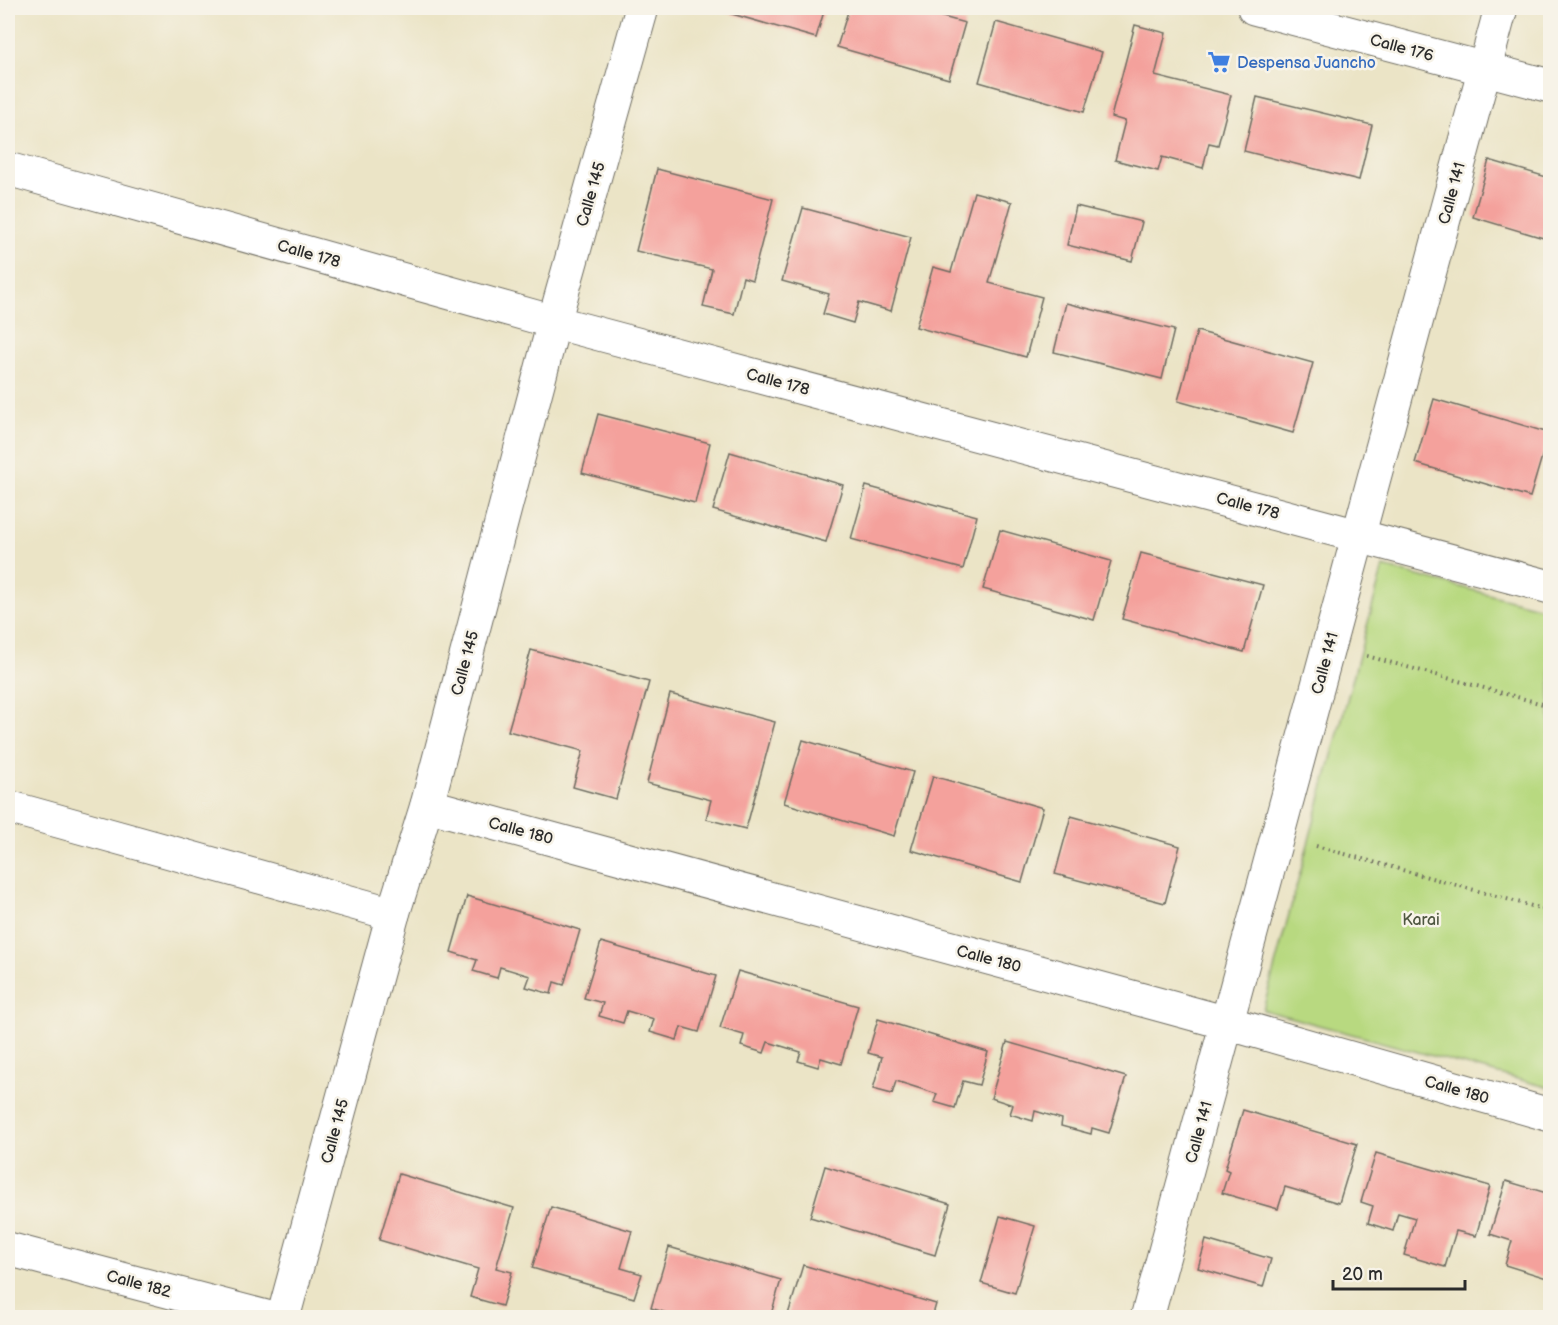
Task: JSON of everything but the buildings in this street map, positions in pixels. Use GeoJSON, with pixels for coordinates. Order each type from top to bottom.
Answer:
{"type":"FeatureCollection","features":[{"type":"Feature","properties":{"kind":"street","name":"Calle 145"},"geometry":{"type":"LineString","coordinates":[[283,1317],[393,914],[427,805],[554,322],[642,8]]}},
{"type":"Feature","properties":{"kind":"street","name":"Calle 176"},"geometry":{"type":"LineString","coordinates":[[1254,8],[1551,86]]}},
{"type":"Feature","properties":{"kind":"street","name":"Calle 141"},"geometry":{"type":"LineString","coordinates":[[1147,1317],[1501,8]]}},
{"type":"Feature","properties":{"kind":"street","name":"Calle 178"},"geometry":{"type":"LineString","coordinates":[[8,169],[554,322],[1551,586]]}},
{"type":"Feature","properties":{"kind":"street","name":"Calle 180"},"geometry":{"type":"LineString","coordinates":[[427,805],[1227,1023],[1551,1116]]}},
{"type":"Feature","properties":{"kind":"street"},"geometry":{"type":"LineString","coordinates":[[8,807],[393,914]]}},
{"type":"Feature","properties":{"kind":"street","name":"Calle 182"},"geometry":{"type":"LineString","coordinates":[[8,1249],[270,1317]]}},
{"type":"Feature","properties":{"kind":"path"},"geometry":{"type":"LineString","coordinates":[[1329,645],[1551,706]]}},
{"type":"Feature","properties":{"kind":"path"},"geometry":{"type":"LineString","coordinates":[[1278,836],[1551,911]]}},
{"type":"Feature","properties":{"kind":"green space","name":"Karai"},"geometry":{"type":"Polygon","coordinates":[[[1383,567],[1550,610],[1550,1088],[1263,1010],[1383,567]]]}},
{"type":"Feature","properties":{"kind":"place","name":"Despensa Juancho"},"geometry":{"type":"Point","coordinates":[1219,62]}}]}
